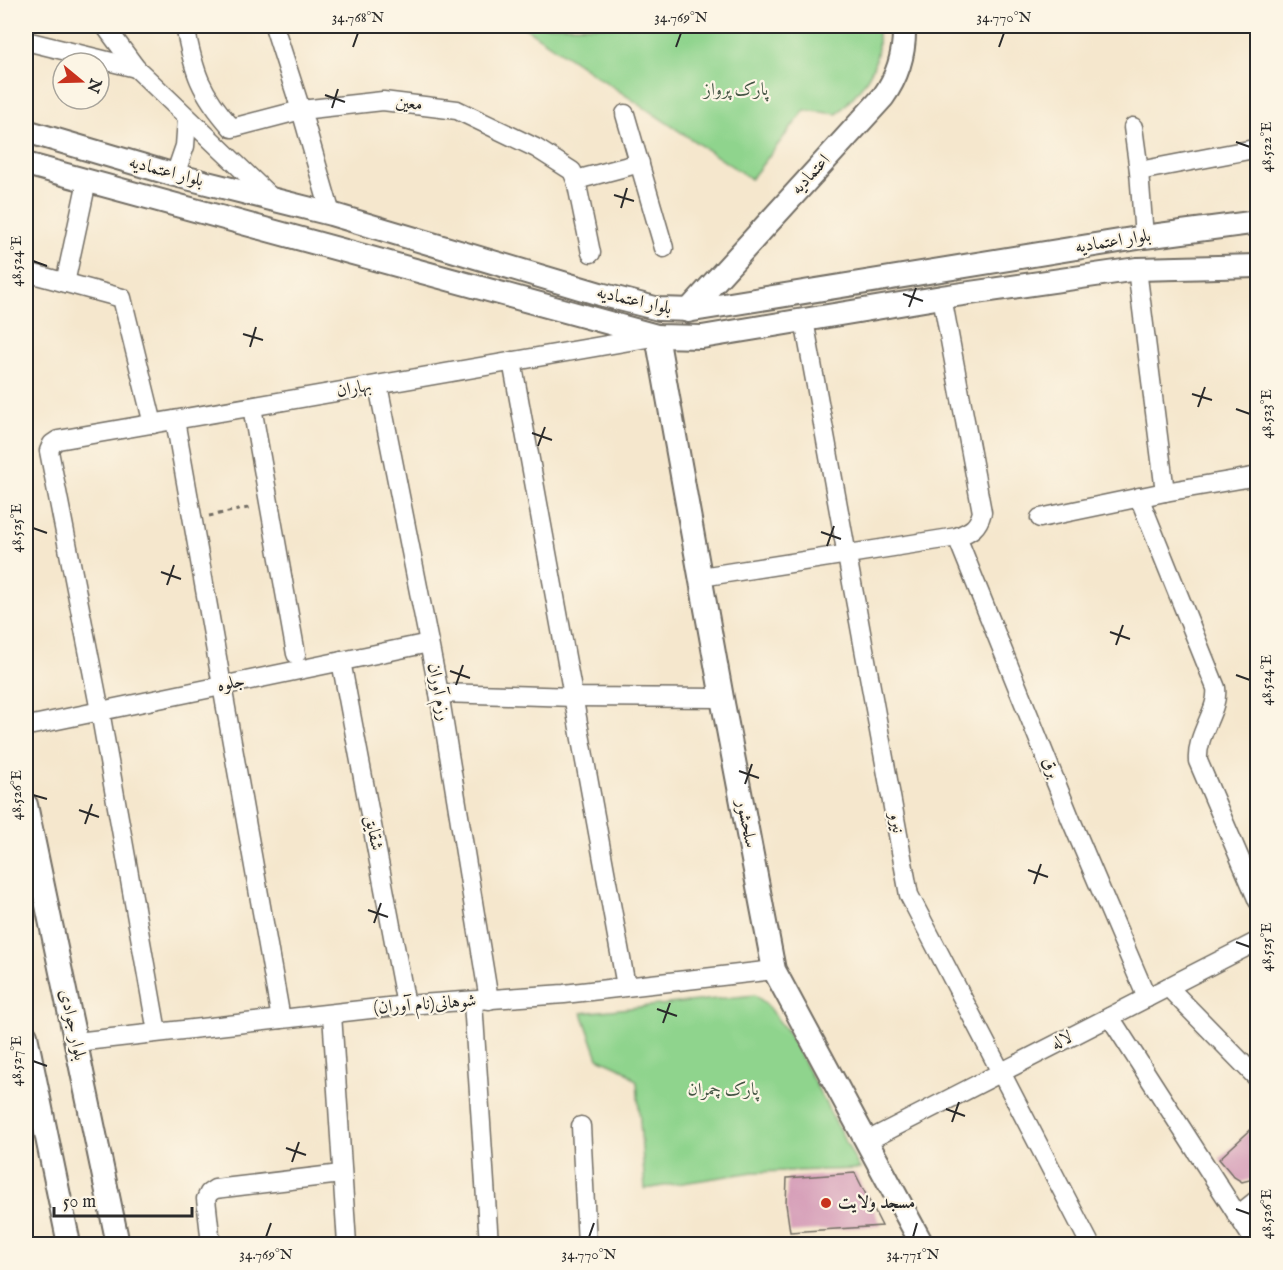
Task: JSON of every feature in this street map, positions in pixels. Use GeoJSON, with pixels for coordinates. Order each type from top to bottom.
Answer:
{"type":"FeatureCollection","features":[{"type":"Feature","properties":{"kind":"street"},"geometry":{"type":"LineString","coordinates":[[105,26],[136,68],[274,200]]}},
{"type":"Feature","properties":{"kind":"street"},"geometry":{"type":"LineString","coordinates":[[185,26],[191,58],[199,81],[208,98],[232,129]]}},
{"type":"Feature","properties":{"kind":"street"},"geometry":{"type":"LineString","coordinates":[[274,26],[331,214]]}},
{"type":"Feature","properties":{"kind":"street","name":"اعتمادیه"},"geometry":{"type":"LineString","coordinates":[[688,311],[883,98],[900,64],[904,26]]}},
{"type":"Feature","properties":{"kind":"street"},"geometry":{"type":"LineString","coordinates":[[26,41],[136,68]]}},
{"type":"Feature","properties":{"kind":"street","name":"معین"},"geometry":{"type":"LineString","coordinates":[[206,135],[301,110],[383,101],[457,110],[536,148],[572,171],[576,180]]}},
{"type":"Feature","properties":{"kind":"street"},"geometry":{"type":"LineString","coordinates":[[625,114],[664,248]]}},
{"type":"Feature","properties":{"kind":"street"},"geometry":{"type":"LineString","coordinates":[[175,176],[185,146],[187,119]]}},
{"type":"Feature","properties":{"kind":"street"},"geometry":{"type":"LineString","coordinates":[[1133,127],[1144,237]]}},
{"type":"Feature","properties":{"kind":"street","name":"بلوار اعتمادیه"},"geometry":{"type":"LineString","coordinates":[[26,131],[175,176],[331,214],[600,294],[659,309],[688,311],[1144,237],[1257,222]]}},
{"type":"Feature","properties":{"kind":"street"},"geometry":{"type":"LineString","coordinates":[[1139,171],[1254,149],[1257,146]]}},
{"type":"Feature","properties":{"kind":"street"},"geometry":{"type":"LineString","coordinates":[[591,253],[576,180],[640,163]]}},
{"type":"Feature","properties":{"kind":"street","name":"بلوار اعتمادیه"},"geometry":{"type":"LineString","coordinates":[[26,164],[671,338],[702,337],[942,297],[1137,269],[1257,266]]}},
{"type":"Feature","properties":{"kind":"street"},"geometry":{"type":"LineString","coordinates":[[26,169],[53,171]]}},
{"type":"Feature","properties":{"kind":"street"},"geometry":{"type":"LineString","coordinates":[[65,283],[87,181]]}},
{"type":"Feature","properties":{"kind":"street"},"geometry":{"type":"LineString","coordinates":[[1137,269],[1165,492]]}},
{"type":"Feature","properties":{"kind":"street"},"geometry":{"type":"LineString","coordinates":[[26,272],[122,298],[153,424]]}},
{"type":"Feature","properties":{"kind":"street"},"geometry":{"type":"LineString","coordinates":[[701,577],[957,537],[974,530],[980,522],[981,512],[942,297]]}},
{"type":"Feature","properties":{"kind":"street","name":"نیرو"},"geometry":{"type":"LineString","coordinates":[[804,320],[909,895],[1090,1245]]}},
{"type":"Feature","properties":{"kind":"street","name":"بهاران"},"geometry":{"type":"LineString","coordinates":[[100,711],[49,451],[52,444],[58,440],[657,336]]}},
{"type":"Feature","properties":{"kind":"street","name":"سلحشور"},"geometry":{"type":"LineString","coordinates":[[657,336],[774,970],[922,1245]]}},
{"type":"Feature","properties":{"kind":"street"},"geometry":{"type":"LineString","coordinates":[[512,361],[626,986]]}},
{"type":"Feature","properties":{"kind":"street","name":"رزم آوران"},"geometry":{"type":"LineString","coordinates":[[378,385],[439,693],[481,1001],[489,1245]]}},
{"type":"Feature","properties":{"kind":"street"},"geometry":{"type":"LineString","coordinates":[[252,407],[296,654]]}},
{"type":"Feature","properties":{"kind":"street"},"geometry":{"type":"LineString","coordinates":[[175,420],[281,1019]]}},
{"type":"Feature","properties":{"kind":"street"},"geometry":{"type":"LineString","coordinates":[[1040,518],[1139,497],[1257,476]]}},
{"type":"Feature","properties":{"kind":"street"},"geometry":{"type":"LineString","coordinates":[[1139,497],[1216,688],[1215,702],[1198,748],[1198,765],[1257,901]]}},
{"type":"Feature","properties":{"kind":"street","name":"برق"},"geometry":{"type":"LineString","coordinates":[[957,537],[1071,820],[1148,998]]}},
{"type":"Feature","properties":{"kind":"street","name":"جلوه"},"geometry":{"type":"LineString","coordinates":[[33,725],[429,643]]}},
{"type":"Feature","properties":{"kind":"street","name":"شقایق"},"geometry":{"type":"LineString","coordinates":[[341,661],[406,1005]]}},
{"type":"Feature","properties":{"kind":"street"},"geometry":{"type":"LineString","coordinates":[[439,693],[722,698]]}},
{"type":"Feature","properties":{"kind":"street"},"geometry":{"type":"LineString","coordinates":[[100,711],[157,1032]]}},
{"type":"Feature","properties":{"kind":"street","name":"بلوار جوادی"},"geometry":{"type":"LineString","coordinates":[[26,805],[118,1245]]}},
{"type":"Feature","properties":{"kind":"street","name":"لاله"},"geometry":{"type":"LineString","coordinates":[[867,1141],[1257,941]]}},
{"type":"Feature","properties":{"kind":"street","name":"شوهانی(نام آوران)"},"geometry":{"type":"LineString","coordinates":[[76,1042],[406,1005],[564,994],[774,970]]}},
{"type":"Feature","properties":{"kind":"street"},"geometry":{"type":"LineString","coordinates":[[1168,987],[1257,1079]]}},
{"type":"Feature","properties":{"kind":"street"},"geometry":{"type":"LineString","coordinates":[[332,1014],[347,1245]]}},
{"type":"Feature","properties":{"kind":"street"},"geometry":{"type":"LineString","coordinates":[[1110,1017],[1256,1245]]}},
{"type":"Feature","properties":{"kind":"street"},"geometry":{"type":"LineString","coordinates":[[26,1036],[69,1245]]}},
{"type":"Feature","properties":{"kind":"street"},"geometry":{"type":"LineString","coordinates":[[581,1126],[587,1245]]}},
{"type":"Feature","properties":{"kind":"street"},"geometry":{"type":"LineString","coordinates":[[211,1245],[206,1199],[215,1189],[341,1174]]}},
{"type":"Feature","properties":{"kind":"street"},"geometry":{"type":"LineString","coordinates":[[1237,1216],[1257,1199]]}},
{"type":"Feature","properties":{"kind":"path"},"geometry":{"type":"LineString","coordinates":[[193,520],[269,504]]}},
{"type":"Feature","properties":{"kind":"green space","name":"پارک پرواز"},"geometry":{"type":"Polygon","coordinates":[[[522,26],[877,26],[878,40],[877,53],[869,75],[837,114],[805,110],[751,179],[522,26]]]}},
{"type":"Feature","properties":{"kind":"green space","name":"پارک چمران"},"geometry":{"type":"Polygon","coordinates":[[[755,995],[765,1003],[789,1034],[860,1169],[753,1172],[645,1189],[637,1082],[625,1070],[598,1058],[582,1013],[755,995]]]}},
{"type":"Feature","properties":{"kind":"building"},"geometry":{"type":"Polygon","coordinates":[[[1257,1124],[1257,1178],[1242,1182],[1234,1177],[1219,1159],[1257,1124]]]}},
{"type":"Feature","properties":{"kind":"building"},"geometry":{"type":"Polygon","coordinates":[[[855,1173],[882,1226],[790,1232],[786,1204],[787,1178],[855,1173]]]}},
{"type":"Feature","properties":{"kind":"place","name":"مسجد ولایت"},"geometry":{"type":"Point","coordinates":[826,1203]}}]}
